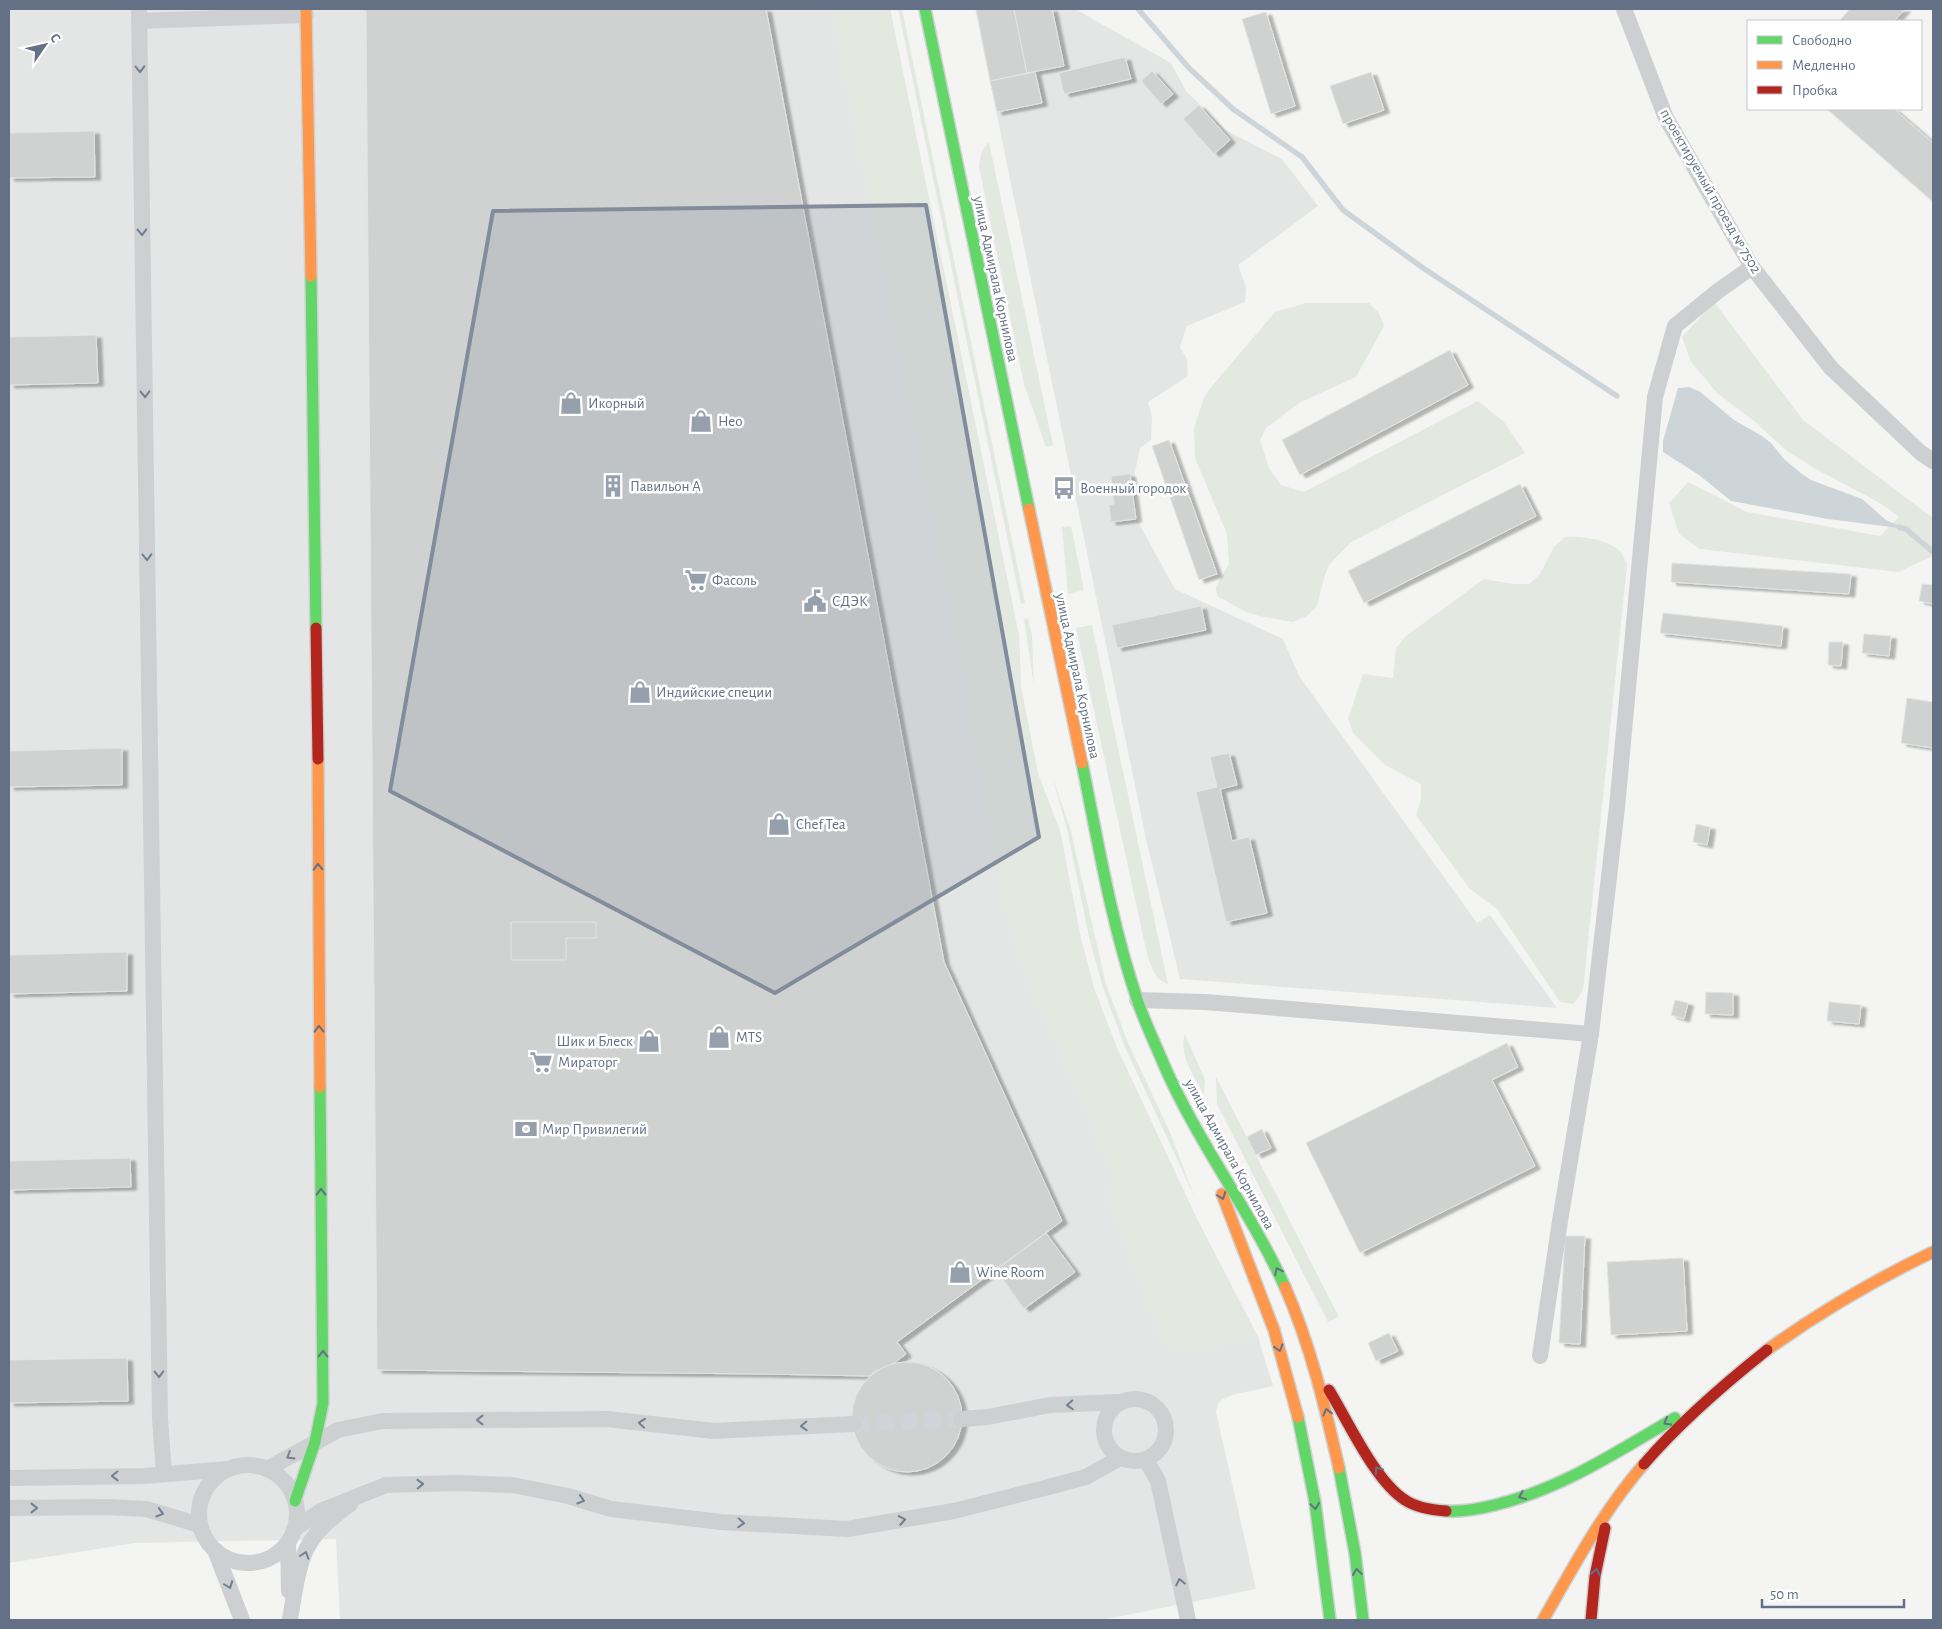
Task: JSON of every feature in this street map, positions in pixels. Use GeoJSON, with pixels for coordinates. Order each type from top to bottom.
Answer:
{"type":"FeatureCollection","features":[{"type":"Feature","properties":{"kind":"street","name":"улица Адмирала Корнилова"},"geometry":{"type":"LineString","coordinates":[[925,9],[1116,928],[1137,1000],[1165,1067],[1199,1134],[1256,1229],[1279,1274],[1298,1316],[1316,1370]]}},
{"type":"Feature","properties":{"kind":"street","name":"проектируемый проезд № 7502"},"geometry":{"type":"LineString","coordinates":[[1624,9],[1666,118],[1752,267],[1831,368],[1921,453],[1933,461]]}},
{"type":"Feature","properties":{"kind":"street"},"geometry":{"type":"LineString","coordinates":[[164,1474],[158,1344],[139,15],[306,12],[315,454],[323,1403],[315,1442],[295,1501]]}},
{"type":"Feature","properties":{"kind":"street"},"geometry":{"type":"LineString","coordinates":[[1540,1356],[1560,1220],[1591,1034],[1617,807],[1655,397],[1675,326],[1718,291],[1752,267]]}},
{"type":"Feature","properties":{"kind":"street"},"geometry":{"type":"LineString","coordinates":[[1137,1000],[1205,1002],[1591,1034]]}},
{"type":"Feature","properties":{"kind":"street"},"geometry":{"type":"LineString","coordinates":[[1199,1134],[1274,1330],[1286,1373],[1302,1433],[1315,1502],[1330,1620]]}},
{"type":"Feature","properties":{"kind":"street"},"geometry":{"type":"LineString","coordinates":[[1543,1620],[1608,1511],[1627,1484],[1662,1443],[1709,1399],[1757,1359],[1815,1316],[1864,1286],[1933,1252]]}},
{"type":"Feature","properties":{"kind":"street"},"geometry":{"type":"LineString","coordinates":[[1316,1370],[1378,1472],[1392,1489],[1406,1501],[1420,1508],[1441,1512],[1458,1513],[1503,1504],[1559,1482],[1608,1459],[1661,1425],[1709,1399]]}},
{"type":"Feature","properties":{"kind":"street"},"geometry":{"type":"LineString","coordinates":[[1316,1370],[1340,1471],[1355,1553],[1363,1620]]}},
{"type":"Feature","properties":{"kind":"street"},"geometry":{"type":"LineString","coordinates":[[961,1419],[988,1417],[1050,1405],[1118,1402],[1134,1398],[1151,1402],[1163,1415],[1167,1433],[1160,1450],[1146,1460],[1133,1462],[1120,1458],[1107,1447],[1103,1431],[1106,1414],[1118,1402]]}},
{"type":"Feature","properties":{"kind":"street"},"geometry":{"type":"LineString","coordinates":[[267,1469],[338,1430],[382,1421],[608,1419],[714,1431],[853,1424]]}},
{"type":"Feature","properties":{"kind":"street"},"geometry":{"type":"LineString","coordinates":[[228,1469],[212,1481],[202,1498],[199,1511],[200,1525],[206,1539],[215,1550],[226,1558],[253,1563],[273,1555],[291,1535],[321,1511],[386,1485],[458,1483],[512,1485],[568,1496],[611,1509],[721,1522],[847,1530],[954,1510],[1041,1489],[1086,1476],[1120,1458]]}},
{"type":"Feature","properties":{"kind":"street"},"geometry":{"type":"LineString","coordinates":[[1146,1460],[1158,1481],[1188,1620]]}},
{"type":"Feature","properties":{"kind":"street"},"geometry":{"type":"LineString","coordinates":[[9,1478],[164,1474],[228,1469],[241,1466],[267,1469],[279,1476],[288,1486],[295,1501],[297,1515],[291,1535],[290,1620]]}},
{"type":"Feature","properties":{"kind":"street"},"geometry":{"type":"LineString","coordinates":[[290,1620],[297,1581],[307,1548],[323,1527],[342,1510],[362,1495],[386,1485]]}},
{"type":"Feature","properties":{"kind":"street"},"geometry":{"type":"LineString","coordinates":[[9,1508],[107,1507],[146,1509],[200,1525]]}},
{"type":"Feature","properties":{"kind":"street"},"geometry":{"type":"LineString","coordinates":[[1591,1620],[1595,1576],[1608,1511]]}},
{"type":"Feature","properties":{"kind":"street"},"geometry":{"type":"LineString","coordinates":[[215,1550],[242,1620]]}},
{"type":"Feature","properties":{"kind":"street"},"geometry":{"type":"LineString","coordinates":[[1320,1620],[1323,1566]]}},
{"type":"Feature","properties":{"kind":"highlighted area"},"geometry":{"type":"Polygon","coordinates":[[[926,205],[1039,837],[775,993],[390,791],[493,211],[926,205]]]}},
{"type":"Feature","properties":{"kind":"shaded area"},"geometry":{"type":"Polygon","coordinates":[[[9,9],[890,9],[1019,636],[1021,687],[1038,774],[1060,831],[1081,939],[1094,988],[1117,1048],[1196,1217],[1258,1337],[1273,1386],[1232,1395],[1223,1399],[1218,1404],[1216,1412],[1256,1589],[1102,1620],[340,1620],[336,1539],[135,1543],[9,1563],[9,9]]]}},
{"type":"Feature","properties":{"kind":"shaded area"},"geometry":{"type":"Polygon","coordinates":[[[832,9],[890,9],[1019,636],[1021,687],[1038,774],[1060,831],[1081,939],[1094,988],[1117,1048],[1196,1217],[1258,1337],[1188,1353],[1175,1350],[1166,1344],[1160,1335],[1109,1201],[1113,1173],[1022,966],[1004,902],[960,653],[832,9]]]}},
{"type":"Feature","properties":{"kind":"shaded area"},"geometry":{"type":"Polygon","coordinates":[[[898,9],[902,9],[1025,603],[1021,604],[898,9]]]}},
{"type":"Feature","properties":{"kind":"shaded area"},"geometry":{"type":"Polygon","coordinates":[[[975,9],[1075,9],[1171,63],[1186,91],[1227,131],[1282,159],[1318,206],[1238,265],[1246,287],[1245,302],[1187,326],[1180,347],[1187,359],[1188,376],[1148,402],[1152,417],[1151,440],[1140,448],[1134,477],[1137,520],[1175,589],[1283,639],[1299,676],[1477,923],[1490,915],[1557,1008],[1180,979],[1146,839],[975,9]]]}},
{"type":"Feature","properties":{"kind":"shaded area"},"geometry":{"type":"Polygon","coordinates":[[[989,142],[1053,445],[1046,447],[1024,384],[979,167],[980,157],[989,142]]]}},
{"type":"Feature","properties":{"kind":"shaded area"},"geometry":{"type":"Polygon","coordinates":[[[1714,302],[1803,420],[1933,518],[1933,556],[1898,572],[1700,549],[1679,534],[1669,503],[1688,482],[1747,512],[1880,536],[1899,517],[1880,503],[1814,468],[1787,451],[1754,421],[1717,393],[1691,362],[1682,337],[1714,302]]]}},
{"type":"Feature","properties":{"kind":"shaded area"},"geometry":{"type":"Polygon","coordinates":[[[1306,303],[1369,303],[1379,313],[1384,326],[1356,377],[1299,403],[1266,428],[1260,440],[1269,468],[1281,485],[1304,492],[1478,401],[1504,422],[1525,453],[1351,542],[1329,565],[1317,606],[1307,616],[1293,622],[1259,616],[1244,611],[1217,596],[1216,587],[1229,563],[1227,534],[1195,458],[1194,428],[1204,397],[1275,312],[1306,303]]]}},
{"type":"Feature","properties":{"kind":"shaded area"},"geometry":{"type":"Polygon","coordinates":[[[1689,387],[1699,391],[1734,420],[1762,436],[1771,443],[1785,460],[1811,480],[1862,499],[1886,520],[1906,529],[1828,519],[1731,501],[1699,475],[1663,452],[1663,441],[1678,388],[1689,387]]]}},
{"type":"Feature","properties":{"kind":"shaded area"},"geometry":{"type":"Polygon","coordinates":[[[1071,526],[1084,590],[1068,594],[1062,527],[1071,526]]]}},
{"type":"Feature","properties":{"kind":"shaded area"},"geometry":{"type":"Polygon","coordinates":[[[1565,537],[1586,538],[1608,544],[1620,551],[1627,565],[1583,990],[1574,1004],[1560,1002],[1497,909],[1469,888],[1416,815],[1421,800],[1421,784],[1385,765],[1353,733],[1348,719],[1363,674],[1393,678],[1396,648],[1406,636],[1484,579],[1514,584],[1529,584],[1540,574],[1554,547],[1565,537]]]}},
{"type":"Feature","properties":{"kind":"shaded area"},"geometry":{"type":"Polygon","coordinates":[[[1028,618],[1032,635],[1034,685],[1024,619],[1028,618]]]}},
{"type":"Feature","properties":{"kind":"shaded area"},"geometry":{"type":"Polygon","coordinates":[[[1092,625],[1168,984],[1157,976],[1147,954],[1076,628],[1092,625]]]}},
{"type":"Feature","properties":{"kind":"shaded area"},"geometry":{"type":"Polygon","coordinates":[[[1052,776],[1070,828],[1106,984],[1128,1043],[1169,1130],[1195,1198],[1124,1045],[1102,985],[1089,937],[1067,829],[1052,776]]]}},
{"type":"Feature","properties":{"kind":"shaded area"},"geometry":{"type":"Polygon","coordinates":[[[1185,1034],[1205,1080],[1204,1095],[1186,1058],[1183,1042],[1185,1034]]]}},
{"type":"Feature","properties":{"kind":"shaded area"},"geometry":{"type":"Polygon","coordinates":[[[1216,1077],[1339,1317],[1328,1322],[1217,1104],[1216,1077]]]}},
{"type":"Feature","properties":{"kind":"building","name":"Павильон А"},"geometry":{"type":"Polygon","coordinates":[[[366,9],[766,9],[944,962],[1062,1221],[897,1342],[906,1354],[870,1376],[377,1370],[366,9]]]}},
{"type":"Feature","properties":{"kind":"building"},"geometry":{"type":"Polygon","coordinates":[[[976,9],[1014,9],[1027,73],[990,81],[976,9]]]}},
{"type":"Feature","properties":{"kind":"building"},"geometry":{"type":"Polygon","coordinates":[[[1014,9],[1052,9],[1064,66],[1027,73],[1014,9]]]}},
{"type":"Feature","properties":{"kind":"building"},"geometry":{"type":"Polygon","coordinates":[[[1850,9],[1905,9],[1895,20],[1840,20],[1850,9]]]}},
{"type":"Feature","properties":{"kind":"building"},"geometry":{"type":"Polygon","coordinates":[[[1266,12],[1295,106],[1271,114],[1242,19],[1266,12]]]}},
{"type":"Feature","properties":{"kind":"building"},"geometry":{"type":"Polygon","coordinates":[[[1125,57],[1131,79],[1064,94],[1059,73],[1125,57]]]}},
{"type":"Feature","properties":{"kind":"building"},"geometry":{"type":"Polygon","coordinates":[[[1152,71],[1173,94],[1161,104],[1141,81],[1152,71]]]}},
{"type":"Feature","properties":{"kind":"building"},"geometry":{"type":"Polygon","coordinates":[[[1035,72],[1042,103],[997,112],[990,81],[1035,72]]]}},
{"type":"Feature","properties":{"kind":"building"},"geometry":{"type":"Polygon","coordinates":[[[1371,72],[1384,110],[1343,124],[1330,86],[1371,72]]]}},
{"type":"Feature","properties":{"kind":"building"},"geometry":{"type":"Polygon","coordinates":[[[1199,105],[1230,140],[1214,154],[1183,119],[1199,105]]]}},
{"type":"Feature","properties":{"kind":"building"},"geometry":{"type":"Polygon","coordinates":[[[1828,110],[1895,110],[1933,143],[1933,202],[1828,110]]]}},
{"type":"Feature","properties":{"kind":"building"},"geometry":{"type":"Polygon","coordinates":[[[94,131],[95,177],[9,178],[9,133],[94,131]]]}},
{"type":"Feature","properties":{"kind":"building"},"geometry":{"type":"Polygon","coordinates":[[[96,335],[98,383],[9,385],[9,337],[96,335]]]}},
{"type":"Feature","properties":{"kind":"building"},"geometry":{"type":"Polygon","coordinates":[[[1450,350],[1468,385],[1300,475],[1282,440],[1450,350]]]}},
{"type":"Feature","properties":{"kind":"building"},"geometry":{"type":"Polygon","coordinates":[[[1169,440],[1217,574],[1199,580],[1152,446],[1169,440]]]}},
{"type":"Feature","properties":{"kind":"building"},"geometry":{"type":"Polygon","coordinates":[[[1130,474],[1136,519],[1111,522],[1109,505],[1114,504],[1111,476],[1130,474]]]}},
{"type":"Feature","properties":{"kind":"building"},"geometry":{"type":"Polygon","coordinates":[[[1520,484],[1536,516],[1364,603],[1348,571],[1520,484]]]}},
{"type":"Feature","properties":{"kind":"building"},"geometry":{"type":"Polygon","coordinates":[[[1672,563],[1851,574],[1849,594],[1671,582],[1672,563]]]}},
{"type":"Feature","properties":{"kind":"building"},"geometry":{"type":"Polygon","coordinates":[[[1922,584],[1933,585],[1933,604],[1919,601],[1922,584]]]}},
{"type":"Feature","properties":{"kind":"building"},"geometry":{"type":"Polygon","coordinates":[[[1201,606],[1206,630],[1117,648],[1112,625],[1201,606]]]}},
{"type":"Feature","properties":{"kind":"building"},"geometry":{"type":"Polygon","coordinates":[[[1663,613],[1783,626],[1781,646],[1660,633],[1663,613]]]}},
{"type":"Feature","properties":{"kind":"building"},"geometry":{"type":"Polygon","coordinates":[[[1864,634],[1891,636],[1889,656],[1862,653],[1864,634]]]}},
{"type":"Feature","properties":{"kind":"building"},"geometry":{"type":"Polygon","coordinates":[[[1829,642],[1843,642],[1841,666],[1828,665],[1829,642]]]}},
{"type":"Feature","properties":{"kind":"building"},"geometry":{"type":"Polygon","coordinates":[[[1907,698],[1933,702],[1933,748],[1901,743],[1907,698]]]}},
{"type":"Feature","properties":{"kind":"building"},"geometry":{"type":"Polygon","coordinates":[[[122,748],[122,785],[9,787],[9,751],[122,748]]]}},
{"type":"Feature","properties":{"kind":"building"},"geometry":{"type":"Polygon","coordinates":[[[1229,753],[1237,785],[1220,789],[1232,841],[1249,837],[1267,913],[1226,922],[1196,792],[1217,787],[1210,757],[1229,753]]]}},
{"type":"Feature","properties":{"kind":"building"},"geometry":{"type":"Polygon","coordinates":[[[1696,824],[1710,827],[1707,845],[1693,842],[1696,824]]]}},
{"type":"Feature","properties":{"kind":"building"},"geometry":{"type":"Polygon","coordinates":[[[511,922],[596,922],[596,938],[566,938],[566,960],[511,960],[511,922]]]}},
{"type":"Feature","properties":{"kind":"building"},"geometry":{"type":"Polygon","coordinates":[[[127,952],[127,991],[9,994],[9,955],[127,952]]]}},
{"type":"Feature","properties":{"kind":"building"},"geometry":{"type":"Polygon","coordinates":[[[1706,992],[1733,993],[1733,1015],[1705,1014],[1706,992]]]}},
{"type":"Feature","properties":{"kind":"building"},"geometry":{"type":"Polygon","coordinates":[[[1675,1000],[1688,1003],[1684,1019],[1671,1015],[1675,1000]]]}},
{"type":"Feature","properties":{"kind":"building"},"geometry":{"type":"Polygon","coordinates":[[[1829,1002],[1861,1005],[1859,1024],[1827,1021],[1829,1002]]]}},
{"type":"Feature","properties":{"kind":"building"},"geometry":{"type":"Polygon","coordinates":[[[1507,1043],[1518,1067],[1492,1080],[1535,1166],[1360,1253],[1306,1143],[1507,1043]]]}},
{"type":"Feature","properties":{"kind":"building"},"geometry":{"type":"Polygon","coordinates":[[[1262,1129],[1271,1148],[1256,1155],[1247,1137],[1262,1129]]]}},
{"type":"Feature","properties":{"kind":"building"},"geometry":{"type":"Polygon","coordinates":[[[130,1158],[131,1187],[9,1190],[9,1161],[130,1158]]]}},
{"type":"Feature","properties":{"kind":"building"},"geometry":{"type":"Polygon","coordinates":[[[1046,1233],[1075,1272],[1024,1309],[996,1270],[1046,1233]]]}},
{"type":"Feature","properties":{"kind":"building"},"geometry":{"type":"Polygon","coordinates":[[[1565,1236],[1585,1236],[1580,1344],[1559,1343],[1565,1236]]]}},
{"type":"Feature","properties":{"kind":"building"},"geometry":{"type":"Polygon","coordinates":[[[1683,1258],[1687,1331],[1611,1335],[1607,1262],[1683,1258]]]}},
{"type":"Feature","properties":{"kind":"building"},"geometry":{"type":"Polygon","coordinates":[[[1389,1333],[1398,1351],[1376,1361],[1368,1343],[1389,1333]]]}},
{"type":"Feature","properties":{"kind":"building"},"geometry":{"type":"Polygon","coordinates":[[[127,1358],[128,1401],[9,1403],[9,1360],[127,1358]]]}},
{"type":"Feature","properties":{"kind":"building"},"geometry":{"type":"Polygon","coordinates":[[[907,1362],[918,1363],[928,1367],[946,1378],[957,1396],[961,1406],[961,1428],[957,1438],[946,1456],[928,1467],[918,1471],[907,1472],[896,1471],[886,1467],[868,1456],[857,1438],[853,1428],[852,1417],[853,1406],[857,1396],[868,1378],[886,1367],[896,1363],[907,1362]]]}},
{"type":"Feature","properties":{"kind":"waterway"},"geometry":{"type":"LineString","coordinates":[[1138,9],[1189,68],[1233,109],[1302,157],[1343,210],[1423,268],[1617,396]]}},
{"type":"Feature","properties":{"kind":"waterway"},"geometry":{"type":"LineString","coordinates":[[1899,527],[1906,529],[1933,552]]}},
{"type":"Feature","properties":{"kind":"tunnel"},"geometry":{"type":"LineString","coordinates":[[853,1424],[961,1419]]}},
{"type":"Feature","properties":{"kind":"traffic: fast"},"geometry":{"type":"LineString","coordinates":[[925,9],[1029,509]]}},
{"type":"Feature","properties":{"kind":"traffic: fast"},"geometry":{"type":"LineString","coordinates":[[311,276],[316,628]]}},
{"type":"Feature","properties":{"kind":"traffic: fast"},"geometry":{"type":"LineString","coordinates":[[1082,763],[1112,911],[1143,1016],[1192,1122],[1256,1231],[1285,1287]]}},
{"type":"Feature","properties":{"kind":"traffic: fast"},"geometry":{"type":"LineString","coordinates":[[295,1501],[315,1442],[323,1403],[320,1087]]}},
{"type":"Feature","properties":{"kind":"traffic: fast"},"geometry":{"type":"LineString","coordinates":[[1298,1417],[1315,1502],[1330,1620]]}},
{"type":"Feature","properties":{"kind":"traffic: fast"},"geometry":{"type":"LineString","coordinates":[[1446,1511],[1477,1509],[1519,1498],[1543,1489],[1588,1468],[1675,1418]]}},
{"type":"Feature","properties":{"kind":"traffic: fast"},"geometry":{"type":"LineString","coordinates":[[1339,1468],[1355,1553],[1363,1620]]}},
{"type":"Feature","properties":{"kind":"traffic: slow"},"geometry":{"type":"LineString","coordinates":[[306,9],[311,276]]}},
{"type":"Feature","properties":{"kind":"traffic: slow"},"geometry":{"type":"LineString","coordinates":[[1029,509],[1082,763]]}},
{"type":"Feature","properties":{"kind":"traffic: slow"},"geometry":{"type":"LineString","coordinates":[[318,759],[320,1087]]}},
{"type":"Feature","properties":{"kind":"traffic: slow"},"geometry":{"type":"LineString","coordinates":[[1222,1194],[1274,1330],[1298,1417]]}},
{"type":"Feature","properties":{"kind":"traffic: slow"},"geometry":{"type":"LineString","coordinates":[[1767,1350],[1848,1297],[1933,1252]]}},
{"type":"Feature","properties":{"kind":"traffic: slow"},"geometry":{"type":"LineString","coordinates":[[1285,1287],[1310,1354],[1323,1399],[1339,1468]]}},
{"type":"Feature","properties":{"kind":"traffic: slow"},"geometry":{"type":"LineString","coordinates":[[1543,1620],[1602,1520],[1644,1464]]}},
{"type":"Feature","properties":{"kind":"traffic: jam"},"geometry":{"type":"LineString","coordinates":[[316,628],[318,759]]}},
{"type":"Feature","properties":{"kind":"traffic: jam"},"geometry":{"type":"LineString","coordinates":[[1644,1464],[1703,1404],[1767,1350]]}},
{"type":"Feature","properties":{"kind":"traffic: jam"},"geometry":{"type":"LineString","coordinates":[[1329,1390],[1373,1465],[1394,1491],[1414,1505],[1446,1511]]}},
{"type":"Feature","properties":{"kind":"traffic: jam"},"geometry":{"type":"LineString","coordinates":[[1591,1620],[1595,1576],[1605,1528]]}},
{"type":"Feature","properties":{"kind":"place","name":"Икорный"},"geometry":{"type":"Point","coordinates":[571,403]}},
{"type":"Feature","properties":{"kind":"place","name":"Нео"},"geometry":{"type":"Point","coordinates":[701,421]}},
{"type":"Feature","properties":{"kind":"place","name":"Павильон А"},"geometry":{"type":"Point","coordinates":[613,486]}},
{"type":"Feature","properties":{"kind":"place","name":"Военный городок"},"geometry":{"type":"Point","coordinates":[1064,488]}},
{"type":"Feature","properties":{"kind":"place","name":"Фасоль"},"geometry":{"type":"Point","coordinates":[696,580]}},
{"type":"Feature","properties":{"kind":"place","name":"СДЭК"},"geometry":{"type":"Point","coordinates":[815,601]}},
{"type":"Feature","properties":{"kind":"place","name":"Индийские специи"},"geometry":{"type":"Point","coordinates":[640,692]}},
{"type":"Feature","properties":{"kind":"place","name":"Chef Tea"},"geometry":{"type":"Point","coordinates":[779,824]}},
{"type":"Feature","properties":{"kind":"place","name":"MTS"},"geometry":{"type":"Point","coordinates":[719,1037]}},
{"type":"Feature","properties":{"kind":"place","name":"Шик и Блеск"},"geometry":{"type":"Point","coordinates":[649,1041]}},
{"type":"Feature","properties":{"kind":"place","name":"Мираторг"},"geometry":{"type":"Point","coordinates":[541,1062]}},
{"type":"Feature","properties":{"kind":"place","name":"Мир Привилегий"},"geometry":{"type":"Point","coordinates":[526,1129]}},
{"type":"Feature","properties":{"kind":"place","name":"Wine Room"},"geometry":{"type":"Point","coordinates":[960,1272]}}]}
